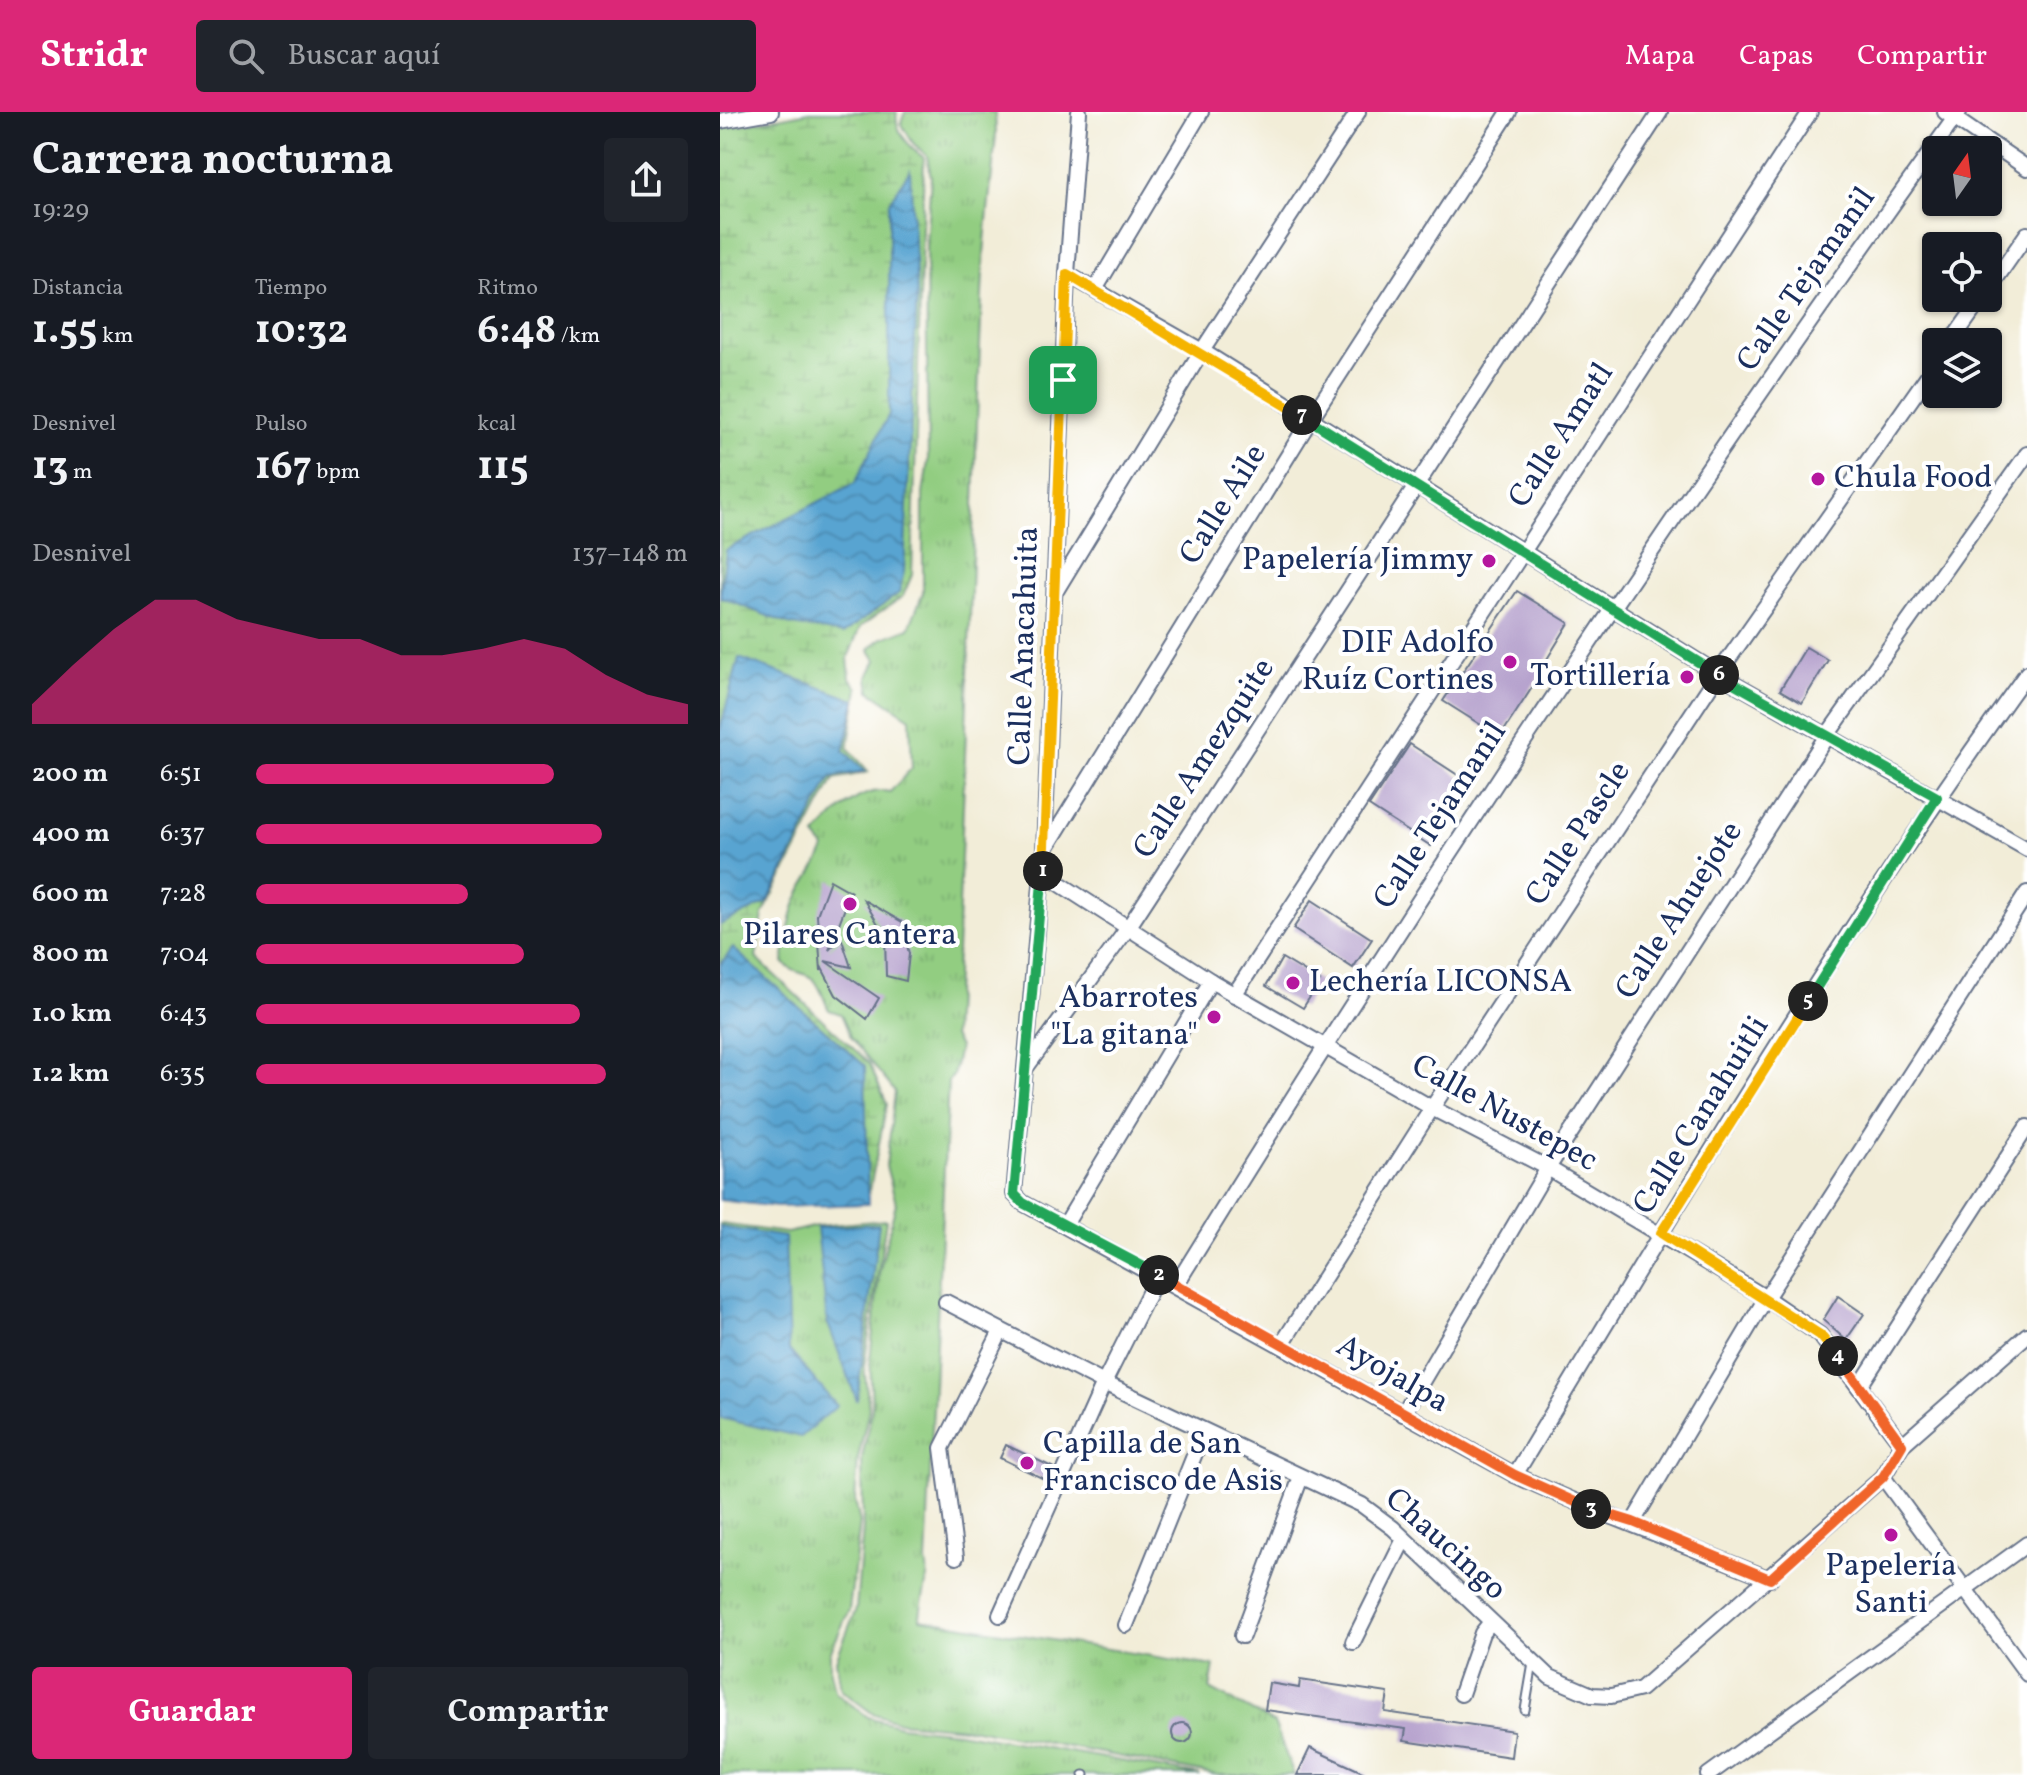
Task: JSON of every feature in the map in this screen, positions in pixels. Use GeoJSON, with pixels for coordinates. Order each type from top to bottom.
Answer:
{"type":"FeatureCollection","features":[{"type":"Feature","properties":{"kind":"street"},"geometry":{"type":"LineString","coordinates":[[720,121],[771,112]]}},
{"type":"Feature","properties":{"kind":"street","name":"Calle Anacahuita"},"geometry":{"type":"LineString","coordinates":[[1012,1181],[1043,873],[1067,274],[1079,112]]}},
{"type":"Feature","properties":{"kind":"street"},"geometry":{"type":"LineString","coordinates":[[1096,288],[1201,112]]}},
{"type":"Feature","properties":{"kind":"street"},"geometry":{"type":"LineString","coordinates":[[1055,593],[1202,351],[1358,112]]}},
{"type":"Feature","properties":{"kind":"street","name":"Calle Aile"},"geometry":{"type":"LineString","coordinates":[[1044,851],[1310,420],[1509,112]]}},
{"type":"Feature","properties":{"kind":"street","name":"Calle Amezquite"},"geometry":{"type":"LineString","coordinates":[[1025,1069],[1128,928],[1660,112]]}},
{"type":"Feature","properties":{"kind":"street","name":"Calle Amatl"},"geometry":{"type":"LineString","coordinates":[[1234,995],[1521,550],[1810,112]]}},
{"type":"Feature","properties":{"kind":"street"},"geometry":{"type":"LineString","coordinates":[[1953,115],[2027,168]]}},
{"type":"Feature","properties":{"kind":"street","name":"Calle Tejamanil"},"geometry":{"type":"LineString","coordinates":[[1176,1285],[1323,1046],[1612,607],[1953,115]]}},
{"type":"Feature","properties":{"kind":"street"},"geometry":{"type":"LineString","coordinates":[[2002,270],[2027,234]]}},
{"type":"Feature","properties":{"kind":"street"},"geometry":{"type":"LineString","coordinates":[[1067,274],[1202,351],[1718,674],[2027,849]]}},
{"type":"Feature","properties":{"kind":"street","name":"Calle Pascle"},"geometry":{"type":"LineString","coordinates":[[1282,1344],[1432,1108],[1718,674],[1922,384]]}},
{"type":"Feature","properties":{"kind":"street","name":"Calle Ahuejote"},"geometry":{"type":"LineString","coordinates":[[1403,1414],[1548,1168],[1828,734],[2027,454]]}},
{"type":"Feature","properties":{"kind":"street","name":"Calle Canahuitli"},"geometry":{"type":"LineString","coordinates":[[1515,1475],[1661,1233],[1937,797],[2027,673]]}},
{"type":"Feature","properties":{"kind":"street","name":"Calle Nustepec"},"geometry":{"type":"LineString","coordinates":[[1043,873],[1234,995],[1432,1108],[1548,1168],[1766,1298],[1820,1335],[1902,1445]]}},
{"type":"Feature","properties":{"kind":"street"},"geometry":{"type":"LineString","coordinates":[[1633,1522],[1766,1298],[2027,893]]}},
{"type":"Feature","properties":{"kind":"street"},"geometry":{"type":"LineString","coordinates":[[1065,1225],[1211,981]]}},
{"type":"Feature","properties":{"kind":"street"},"geometry":{"type":"LineString","coordinates":[[1860,1386],[2027,1127]]}},
{"type":"Feature","properties":{"kind":"street","name":"Ayojalpa"},"geometry":{"type":"LineString","coordinates":[[1012,1181],[1014,1194],[1023,1203],[1515,1475],[1578,1505],[1633,1522],[1770,1579]]}},
{"type":"Feature","properties":{"kind":"street"},"geometry":{"type":"LineString","coordinates":[[1000,1615],[1104,1383],[1158,1275]]}},
{"type":"Feature","properties":{"kind":"street","name":"Chaucingo"},"geometry":{"type":"LineString","coordinates":[[946,1302],[1104,1383],[1362,1505],[1404,1539],[1533,1663],[1550,1677],[1582,1693],[1611,1696],[1641,1689],[1770,1579]]}},
{"type":"Feature","properties":{"kind":"street"},"geometry":{"type":"LineString","coordinates":[[956,1557],[942,1448],[1001,1331]]}},
{"type":"Feature","properties":{"kind":"street"},"geometry":{"type":"LineString","coordinates":[[1770,1579],[1883,1477],[1902,1445],[2027,1335]]}},
{"type":"Feature","properties":{"kind":"street"},"geometry":{"type":"LineString","coordinates":[[1126,1625],[1204,1431]]}},
{"type":"Feature","properties":{"kind":"street"},"geometry":{"type":"LineString","coordinates":[[1242,1636],[1301,1477]]}},
{"type":"Feature","properties":{"kind":"street"},"geometry":{"type":"LineString","coordinates":[[1883,1477],[2027,1674]]}},
{"type":"Feature","properties":{"kind":"street"},"geometry":{"type":"LineString","coordinates":[[1353,1642],[1404,1539]]}},
{"type":"Feature","properties":{"kind":"street"},"geometry":{"type":"LineString","coordinates":[[1708,1775],[2027,1544]]}},
{"type":"Feature","properties":{"kind":"street"},"geometry":{"type":"LineString","coordinates":[[1461,1694],[1482,1633],[1490,1623]]}},
{"type":"Feature","properties":{"kind":"lane"},"geometry":{"type":"LineString","coordinates":[[1525,1710],[1533,1663]]}},
{"type":"Feature","properties":{"kind":"green space"},"geometry":{"type":"Polygon","coordinates":[[[809,112],[897,112],[900,132],[924,158],[912,575],[903,596],[860,627],[848,658],[850,678],[858,688],[848,748],[869,772],[834,779],[763,914],[756,958],[869,1063],[887,1104],[869,1193],[720,1163],[720,129],[809,112]]]}},
{"type":"Feature","properties":{"kind":"green space"},"geometry":{"type":"Polygon","coordinates":[[[905,112],[995,112],[996,134],[984,255],[979,368],[953,1036],[959,1047],[953,1076],[948,1081],[927,1576],[920,1619],[1214,1666],[1210,1689],[1274,1723],[1294,1775],[1217,1775],[975,1729],[899,1722],[872,1713],[841,1690],[836,1660],[856,1609],[863,1528],[862,1459],[872,1408],[870,1360],[879,1274],[896,1203],[886,1166],[895,1092],[851,1037],[841,1014],[829,1010],[816,981],[790,969],[783,962],[796,902],[825,848],[815,836],[848,804],[869,793],[890,792],[912,768],[910,718],[870,691],[868,677],[876,660],[869,649],[880,639],[909,628],[923,593],[923,494],[928,461],[926,243],[931,177],[927,156],[913,143],[901,123],[905,112]]]}},
{"type":"Feature","properties":{"kind":"green space"},"geometry":{"type":"Polygon","coordinates":[[[886,1220],[864,1366],[869,1409],[858,1459],[855,1500],[860,1523],[849,1610],[830,1653],[830,1672],[836,1693],[868,1717],[900,1726],[958,1732],[1200,1775],[720,1775],[720,1224],[787,1233],[816,1226],[886,1220]]]}},
{"type":"Feature","properties":{"kind":"water"},"geometry":{"type":"Polygon","coordinates":[[[910,170],[917,292],[904,571],[899,593],[843,634],[788,624],[720,597],[726,550],[855,483],[889,414],[889,203],[910,170]]]}},
{"type":"Feature","properties":{"kind":"water"},"geometry":{"type":"Polygon","coordinates":[[[739,658],[855,700],[844,751],[865,771],[831,777],[767,903],[720,925],[720,730],[739,658]]]}},
{"type":"Feature","properties":{"kind":"water"},"geometry":{"type":"Polygon","coordinates":[[[733,948],[865,1066],[868,1204],[777,1207],[720,1200],[720,965],[733,948]]]}},
{"type":"Feature","properties":{"kind":"water"},"geometry":{"type":"Polygon","coordinates":[[[879,1224],[857,1401],[827,1321],[817,1228],[879,1224]]]}},
{"type":"Feature","properties":{"kind":"water"},"geometry":{"type":"Polygon","coordinates":[[[720,1227],[785,1237],[789,1350],[837,1406],[801,1437],[720,1418],[720,1227]]]}},
{"type":"Feature","properties":{"kind":"building"},"geometry":{"type":"Polygon","coordinates":[[[1517,591],[1569,623],[1544,664],[1546,666],[1500,737],[1443,701],[1517,591]]]}},
{"type":"Feature","properties":{"kind":"building"},"geometry":{"type":"Polygon","coordinates":[[[1806,647],[1828,660],[1802,703],[1780,690],[1806,647]]]}},
{"type":"Feature","properties":{"kind":"building"},"geometry":{"type":"Polygon","coordinates":[[[1410,744],[1470,783],[1431,846],[1369,806],[1410,744]]]}},
{"type":"Feature","properties":{"kind":"building"},"geometry":{"type":"Polygon","coordinates":[[[830,880],[851,892],[829,950],[841,937],[851,967],[825,961],[879,998],[867,1019],[836,995],[822,968],[821,971],[817,915],[830,880]]]}},
{"type":"Feature","properties":{"kind":"building"},"geometry":{"type":"Polygon","coordinates":[[[864,900],[902,922],[909,954],[906,981],[886,976],[885,936],[864,900]]]}},
{"type":"Feature","properties":{"kind":"building"},"geometry":{"type":"Polygon","coordinates":[[[1312,900],[1372,939],[1353,968],[1293,929],[1312,900]]]}},
{"type":"Feature","properties":{"kind":"building","name":"Lechería LICONSA"},"geometry":{"type":"Polygon","coordinates":[[[1282,958],[1320,981],[1303,1008],[1266,986],[1282,958]]]}},
{"type":"Feature","properties":{"kind":"building"},"geometry":{"type":"Polygon","coordinates":[[[1838,1296],[1864,1314],[1846,1340],[1823,1320],[1838,1296]]]}},
{"type":"Feature","properties":{"kind":"building","name":"Capilla de San Francisco de Asis"},"geometry":{"type":"Polygon","coordinates":[[[1006,1445],[1054,1468],[1048,1481],[1000,1458],[1006,1445]]]}},
{"type":"Feature","properties":{"kind":"building"},"geometry":{"type":"Polygon","coordinates":[[[1300,1680],[1388,1693],[1385,1712],[1514,1731],[1511,1757],[1404,1741],[1406,1729],[1265,1710],[1269,1683],[1299,1688],[1300,1680]]]}},
{"type":"Feature","properties":{"kind":"building"},"geometry":{"type":"Polygon","coordinates":[[[1182,1723],[1189,1726],[1192,1733],[1189,1740],[1182,1743],[1175,1740],[1172,1733],[1175,1726],[1182,1723]]]}},
{"type":"Feature","properties":{"kind":"building"},"geometry":{"type":"Polygon","coordinates":[[[1310,1748],[1369,1775],[1297,1775],[1310,1748]]]}},
{"type":"Feature","properties":{"kind":"place","name":"Chula Food"},"geometry":{"type":"Point","coordinates":[1818,479]}},
{"type":"Feature","properties":{"kind":"place","name":"Papelería Jimmy"},"geometry":{"type":"Point","coordinates":[1489,561]}},
{"type":"Feature","properties":{"kind":"place","name":"DIF Adolfo Ruíz Cortines"},"geometry":{"type":"Point","coordinates":[1510,662]}},
{"type":"Feature","properties":{"kind":"place","name":"Tortillería"},"geometry":{"type":"Point","coordinates":[1687,677]}},
{"type":"Feature","properties":{"kind":"place","name":"Pilares Cantera"},"geometry":{"type":"Point","coordinates":[850,904]}},
{"type":"Feature","properties":{"kind":"place","name":"Lechería LICONSA"},"geometry":{"type":"Point","coordinates":[1293,983]}},
{"type":"Feature","properties":{"kind":"place","name":"Abarrotes \"La gitana\""},"geometry":{"type":"Point","coordinates":[1214,1017]}},
{"type":"Feature","properties":{"kind":"place","name":"Capilla de San Francisco de Asis"},"geometry":{"type":"Point","coordinates":[1027,1463]}},
{"type":"Feature","properties":{"kind":"place","name":"Papelería Santi"},"geometry":{"type":"Point","coordinates":[1891,1535]}},
{"type":"Feature","properties":{"kind":"route"},"geometry":{"type":"LineString","coordinates":[[1067,274],[1202,351],[1718,674],[1937,797],[1661,1233],[1820,1335],[1902,1445],[1883,1477],[1770,1579],[1633,1522],[1578,1505],[1515,1475],[1023,1203],[1014,1194],[1012,1181],[1044,851],[1063,380],[1067,274]]}}]}
